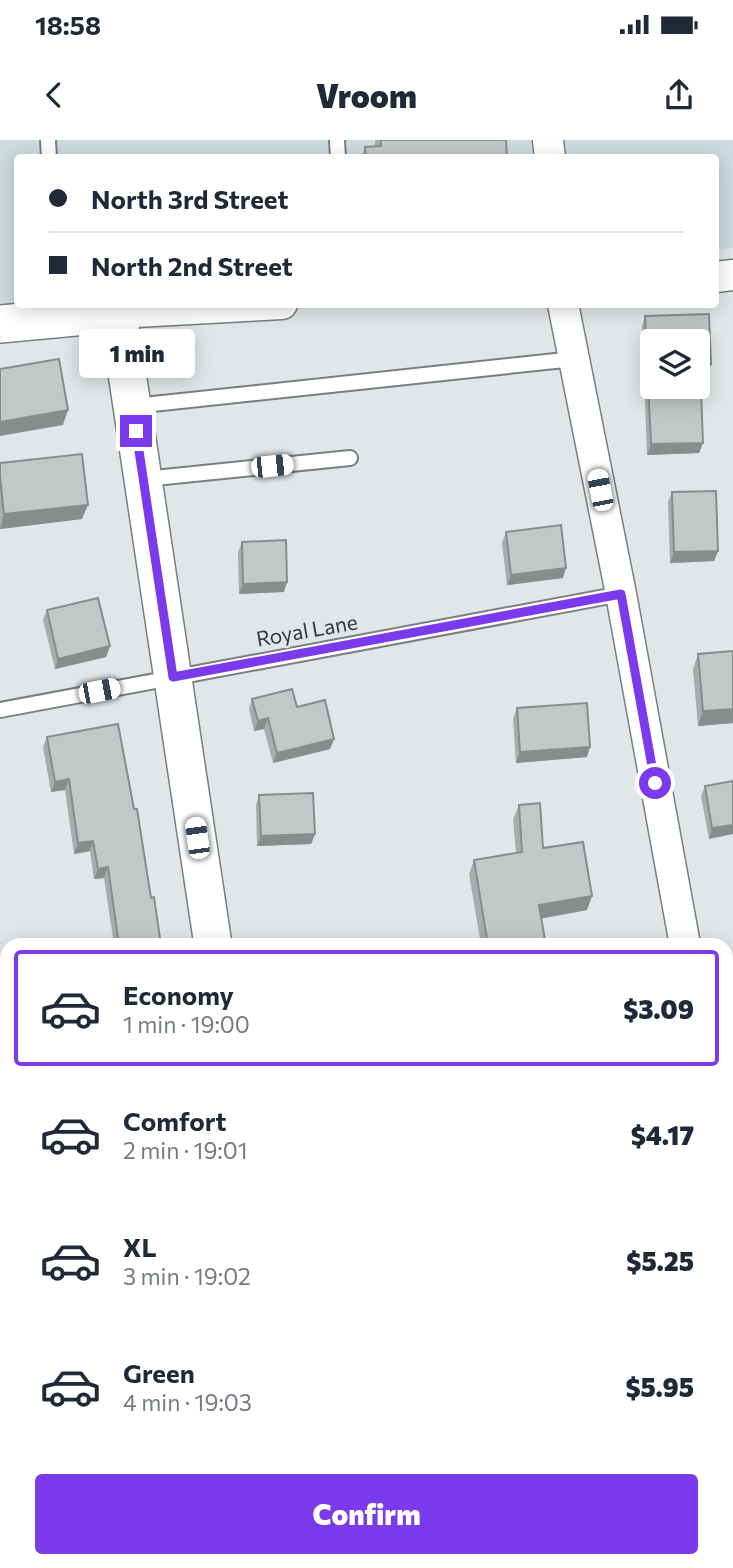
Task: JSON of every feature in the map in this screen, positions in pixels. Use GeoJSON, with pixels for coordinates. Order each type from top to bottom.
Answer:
{"type":"FeatureCollection","features":[{"type":"Feature","properties":{"kind":"street"},"geometry":{"type":"LineString","coordinates":[[0,324],[111,308]]}},
{"type":"Feature","properties":{"kind":"street"},"geometry":{"type":"LineString","coordinates":[[118,308],[212,938]]}},
{"type":"Feature","properties":{"kind":"street"},"geometry":{"type":"LineString","coordinates":[[564,308],[621,594],[684,938]]}},
{"type":"Feature","properties":{"kind":"lane"},"geometry":{"type":"LineString","coordinates":[[132,407],[574,359]]}},
{"type":"Feature","properties":{"kind":"lane"},"geometry":{"type":"LineString","coordinates":[[144,480],[350,458]]}},
{"type":"Feature","properties":{"kind":"lane","name":"Royal Lane"},"geometry":{"type":"LineString","coordinates":[[0,710],[621,594]]}},
{"type":"Feature","properties":{"kind":"shaded area"},"geometry":{"type":"Polygon","coordinates":[[[0,140],[733,140],[733,248],[719,250],[719,154],[14,154],[14,304],[0,305],[0,140]]]}},
{"type":"Feature","properties":{"kind":"building"},"geometry":{"type":"Polygon","coordinates":[[[381,140],[506,140],[507,154],[366,154],[365,147],[381,146],[381,140]]]}},
{"type":"Feature","properties":{"kind":"building"},"geometry":{"type":"Polygon","coordinates":[[[709,314],[710,329],[646,329],[645,316],[709,314]]]}},
{"type":"Feature","properties":{"kind":"building"},"geometry":{"type":"Polygon","coordinates":[[[59,359],[68,410],[0,422],[0,369],[59,359]]]}},
{"type":"Feature","properties":{"kind":"building"},"geometry":{"type":"Polygon","coordinates":[[[649,399],[701,399],[703,443],[651,444],[649,399]]]}},
{"type":"Feature","properties":{"kind":"building"},"geometry":{"type":"Polygon","coordinates":[[[82,454],[88,505],[4,514],[0,463],[82,454]]]}},
{"type":"Feature","properties":{"kind":"building"},"geometry":{"type":"Polygon","coordinates":[[[716,491],[718,551],[674,552],[672,492],[716,491]]]}},
{"type":"Feature","properties":{"kind":"building"},"geometry":{"type":"Polygon","coordinates":[[[561,525],[566,568],[511,575],[506,532],[561,525]]]}},
{"type":"Feature","properties":{"kind":"building"},"geometry":{"type":"Polygon","coordinates":[[[286,540],[287,582],[243,584],[242,542],[286,540]]]}},
{"type":"Feature","properties":{"kind":"building"},"geometry":{"type":"Polygon","coordinates":[[[98,598],[110,646],[58,659],[47,610],[98,598]]]}},
{"type":"Feature","properties":{"kind":"building"},"geometry":{"type":"Polygon","coordinates":[[[733,651],[733,709],[703,711],[698,654],[733,651]]]}},
{"type":"Feature","properties":{"kind":"building"},"geometry":{"type":"Polygon","coordinates":[[[292,689],[297,707],[325,700],[334,739],[277,753],[268,718],[258,721],[252,699],[292,689]]]}},
{"type":"Feature","properties":{"kind":"building"},"geometry":{"type":"Polygon","coordinates":[[[587,703],[590,747],[520,752],[517,708],[587,703]]]}},
{"type":"Feature","properties":{"kind":"building"},"geometry":{"type":"Polygon","coordinates":[[[118,724],[134,809],[137,809],[160,938],[118,938],[108,867],[98,869],[93,841],[78,843],[69,779],[55,782],[47,737],[118,724]]]}},
{"type":"Feature","properties":{"kind":"building"},"geometry":{"type":"Polygon","coordinates":[[[733,781],[733,825],[712,828],[705,786],[733,781]]]}},
{"type":"Feature","properties":{"kind":"building"},"geometry":{"type":"Polygon","coordinates":[[[313,793],[315,834],[261,836],[259,795],[313,793]]]}},
{"type":"Feature","properties":{"kind":"building"},"geometry":{"type":"Polygon","coordinates":[[[540,803],[543,848],[583,842],[592,896],[539,905],[545,938],[487,938],[474,860],[522,852],[519,805],[540,803]]]}},
{"type":"Feature","properties":{"kind":"route"},"geometry":{"type":"LineString","coordinates":[[136,431],[173,677],[621,594],[655,783]]}}]}
